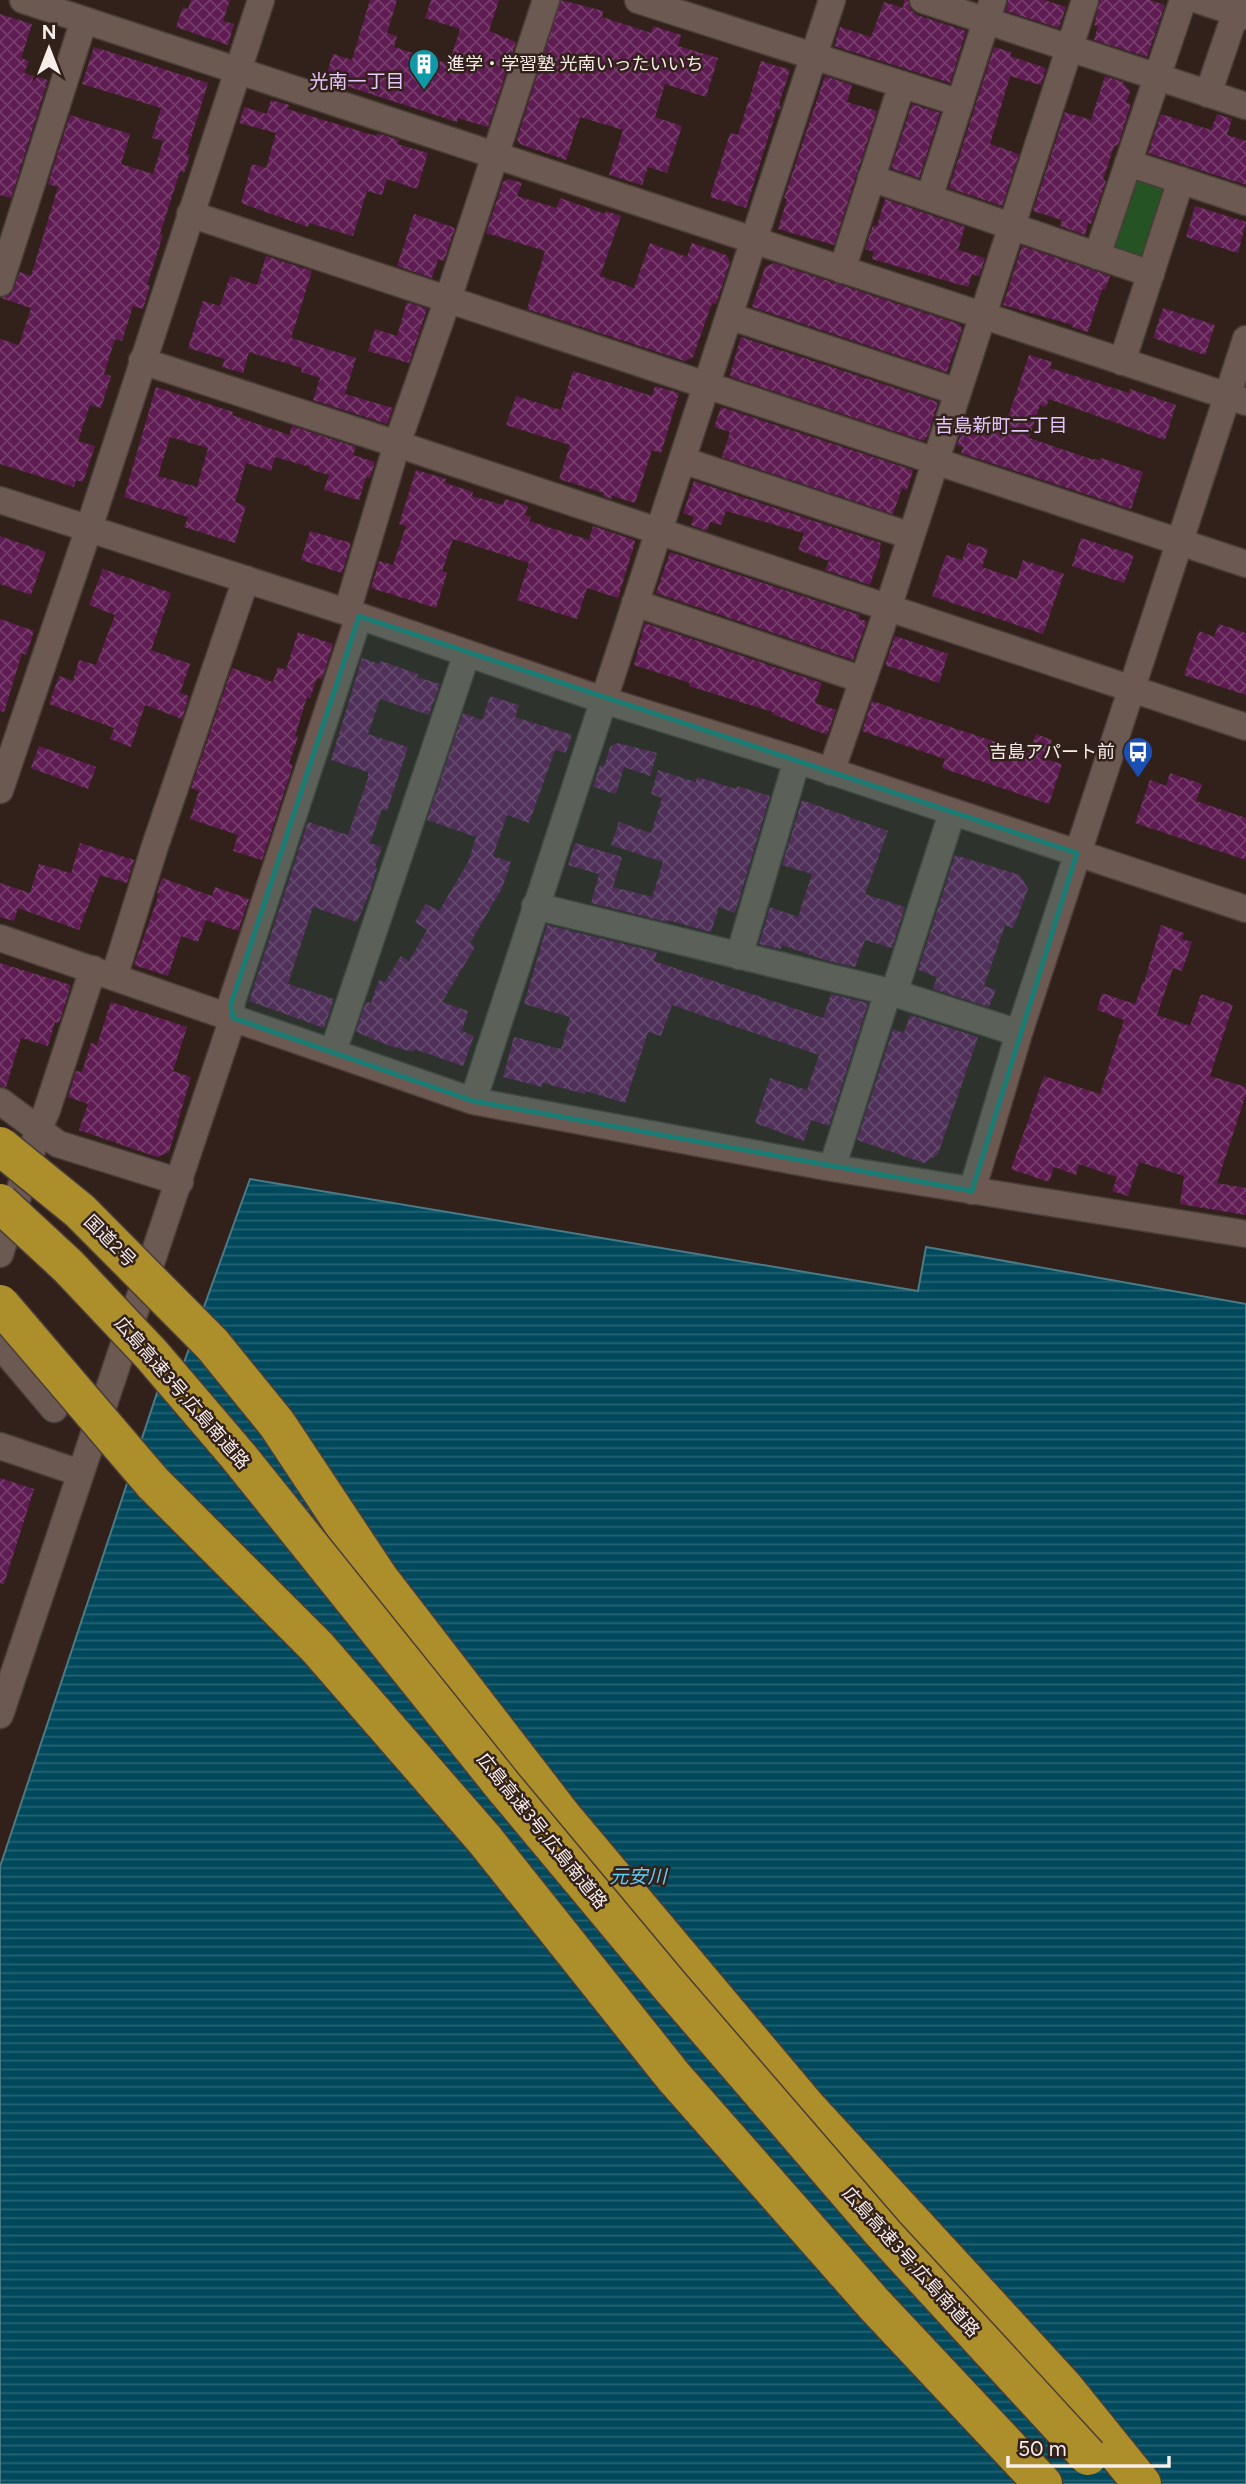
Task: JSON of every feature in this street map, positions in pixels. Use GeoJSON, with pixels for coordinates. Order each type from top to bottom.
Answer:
{"type":"FeatureCollection","features":[{"type":"Feature","properties":{"kind":"highway","name":"国道2号"},"geometry":{"type":"LineString","coordinates":[[0,1146],[80,1211],[212,1344],[277,1424],[379,1578],[563,1817],[806,2105],[1063,2386],[1142,2484]]}},
{"type":"Feature","properties":{"kind":"highway","name":"広島高速3号;広島南道路"},"geometry":{"type":"LineString","coordinates":[[0,1203],[68,1266],[178,1386],[239,1457],[503,1786],[669,1985],[883,2233],[1105,2475]]}},
{"type":"Feature","properties":{"kind":"highway"},"geometry":{"type":"LineString","coordinates":[[0,1304],[153,1483],[317,1647],[485,1840],[682,2086],[874,2304],[1042,2484]]}},
{"type":"Feature","properties":{"kind":"street"},"geometry":{"type":"LineString","coordinates":[[23,0],[1237,399]]}},
{"type":"Feature","properties":{"kind":"street"},"geometry":{"type":"LineString","coordinates":[[0,790],[89,528],[261,0]]}},
{"type":"Feature","properties":{"kind":"street"},"geometry":{"type":"LineString","coordinates":[[0,1715],[233,1018],[231,1004],[353,614],[397,444],[448,299],[546,0]]}},
{"type":"Feature","properties":{"kind":"street"},"geometry":{"type":"LineString","coordinates":[[638,0],[960,103]]}},
{"type":"Feature","properties":{"kind":"street"},"geometry":{"type":"LineString","coordinates":[[473,1101],[832,0]]}},
{"type":"Feature","properties":{"kind":"street"},"geometry":{"type":"LineString","coordinates":[[923,0],[990,11],[1070,48],[1246,106]]}},
{"type":"Feature","properties":{"kind":"street"},"geometry":{"type":"LineString","coordinates":[[831,772],[888,608],[1085,0]]}},
{"type":"Feature","properties":{"kind":"street"},"geometry":{"type":"LineString","coordinates":[[1097,256],[1183,0]]}},
{"type":"Feature","properties":{"kind":"street"},"geometry":{"type":"LineString","coordinates":[[1198,0],[1240,9],[1208,94]]}},
{"type":"Feature","properties":{"kind":"street"},"geometry":{"type":"LineString","coordinates":[[929,198],[990,11]]}},
{"type":"Feature","properties":{"kind":"street"},"geometry":{"type":"LineString","coordinates":[[0,283],[84,20]]}},
{"type":"Feature","properties":{"kind":"street"},"geometry":{"type":"LineString","coordinates":[[842,270],[902,84]]}},
{"type":"Feature","properties":{"kind":"street"},"geometry":{"type":"LineString","coordinates":[[1128,163],[1246,202]]}},
{"type":"Feature","properties":{"kind":"street"},"geometry":{"type":"LineString","coordinates":[[871,178],[1151,274]]}},
{"type":"Feature","properties":{"kind":"street"},"geometry":{"type":"LineString","coordinates":[[1122,362],[1181,180]]}},
{"type":"Feature","properties":{"kind":"street"},"geometry":{"type":"LineString","coordinates":[[190,214],[1246,564]]}},
{"type":"Feature","properties":{"kind":"street"},"geometry":{"type":"LineString","coordinates":[[729,316],[958,392]]}},
{"type":"Feature","properties":{"kind":"street"},"geometry":{"type":"LineString","coordinates":[[972,1191],[1018,1033],[1180,541],[1237,399],[1246,339]]}},
{"type":"Feature","properties":{"kind":"street"},"geometry":{"type":"LineString","coordinates":[[142,361],[1246,727]]}},
{"type":"Feature","properties":{"kind":"street"},"geometry":{"type":"LineString","coordinates":[[682,460],[911,536]]}},
{"type":"Feature","properties":{"kind":"street"},"geometry":{"type":"LineString","coordinates":[[0,500],[1246,909]]}},
{"type":"Feature","properties":{"kind":"street"},"geometry":{"type":"LineString","coordinates":[[0,1254],[38,1131],[155,846],[246,579]]}},
{"type":"Feature","properties":{"kind":"street"},"geometry":{"type":"LineString","coordinates":[[635,603],[863,680]]}},
{"type":"Feature","properties":{"kind":"street"},"geometry":{"type":"LineString","coordinates":[[332,1052],[467,653]]}},
{"type":"Feature","properties":{"kind":"street"},"geometry":{"type":"LineString","coordinates":[[739,956],[797,761]]}},
{"type":"Feature","properties":{"kind":"street"},"geometry":{"type":"LineString","coordinates":[[832,1168],[952,813]]}},
{"type":"Feature","properties":{"kind":"street"},"geometry":{"type":"LineString","coordinates":[[535,906],[891,993],[1018,1033]]}},
{"type":"Feature","properties":{"kind":"street"},"geometry":{"type":"LineString","coordinates":[[0,938],[473,1101],[832,1168],[1246,1234]]}},
{"type":"Feature","properties":{"kind":"street"},"geometry":{"type":"LineString","coordinates":[[0,1101],[58,1144],[180,1182]]}},
{"type":"Feature","properties":{"kind":"street"},"geometry":{"type":"LineString","coordinates":[[0,1345],[54,1409]]}},
{"type":"Feature","properties":{"kind":"street"},"geometry":{"type":"LineString","coordinates":[[0,1446],[80,1473]]}},
{"type":"Feature","properties":{"kind":"highlighted area"},"geometry":{"type":"Polygon","coordinates":[[[359,616],[1077,853],[972,1191],[473,1101],[233,1018],[231,1004],[359,616]]]}},
{"type":"Feature","properties":{"kind":"green space"},"geometry":{"type":"Polygon","coordinates":[[[1126,177],[1167,184],[1153,252],[1140,259],[1113,251],[1126,177]]]}},
{"type":"Feature","properties":{"kind":"water","name":"元安川"},"geometry":{"type":"Polygon","coordinates":[[[250,1179],[918,1291],[926,1247],[1246,1304],[1246,2484],[0,2484],[0,1867],[158,1390],[173,1393],[250,1179]]]}},
{"type":"Feature","properties":{"kind":"building"},"geometry":{"type":"Polygon","coordinates":[[[191,0],[230,0],[223,21],[234,24],[228,45],[176,27],[183,7],[188,9],[191,0]]]}},
{"type":"Feature","properties":{"kind":"building"},"geometry":{"type":"Polygon","coordinates":[[[370,0],[397,0],[387,33],[397,36],[394,47],[449,64],[460,29],[425,18],[431,0],[499,0],[489,31],[516,42],[488,127],[458,118],[457,122],[325,79],[333,54],[352,60],[370,0]]]}},
{"type":"Feature","properties":{"kind":"building"},"geometry":{"type":"Polygon","coordinates":[[[561,0],[603,11],[602,17],[651,33],[653,26],[681,35],[678,46],[718,58],[706,97],[665,84],[655,117],[682,126],[667,173],[648,167],[642,185],[609,175],[623,130],[580,117],[566,160],[520,144],[517,139],[561,0]]]}},
{"type":"Feature","properties":{"kind":"building"},"geometry":{"type":"Polygon","coordinates":[[[904,0],[908,0],[911,10],[917,15],[966,31],[950,83],[834,46],[840,27],[871,37],[884,2],[903,8],[904,0]]]}},
{"type":"Feature","properties":{"kind":"building"},"geometry":{"type":"Polygon","coordinates":[[[1008,0],[1044,0],[1066,7],[1059,28],[1006,11],[1008,0]]]}},
{"type":"Feature","properties":{"kind":"building"},"geometry":{"type":"Polygon","coordinates":[[[1100,0],[1150,0],[1165,5],[1147,57],[1094,40],[1098,26],[1094,25],[1100,0]]]}},
{"type":"Feature","properties":{"kind":"building"},"geometry":{"type":"Polygon","coordinates":[[[0,14],[32,24],[21,58],[29,61],[24,73],[48,80],[11,198],[0,195],[0,14]]]}},
{"type":"Feature","properties":{"kind":"building"},"geometry":{"type":"Polygon","coordinates":[[[94,47],[208,83],[186,154],[190,155],[184,173],[180,171],[160,234],[163,235],[147,285],[150,286],[143,309],[133,306],[122,341],[115,339],[104,374],[111,376],[101,408],[90,405],[78,441],[95,446],[83,482],[76,480],[74,487],[0,464],[0,339],[19,345],[31,308],[1,298],[11,294],[20,272],[31,276],[58,187],[48,184],[70,115],[130,134],[121,164],[153,174],[163,141],[152,138],[161,108],[82,84],[94,47]]]}},
{"type":"Feature","properties":{"kind":"building"},"geometry":{"type":"Polygon","coordinates":[[[994,47],[1011,52],[1010,56],[1046,68],[1041,85],[1010,76],[990,144],[1019,154],[1002,206],[949,188],[994,47]]]}},
{"type":"Feature","properties":{"kind":"building"},"geometry":{"type":"Polygon","coordinates":[[[761,61],[790,70],[778,107],[781,104],[780,110],[777,109],[746,208],[710,197],[730,133],[738,135],[761,61]]]}},
{"type":"Feature","properties":{"kind":"building"},"geometry":{"type":"Polygon","coordinates":[[[825,76],[852,85],[847,102],[877,111],[834,245],[778,229],[787,199],[784,198],[825,76]]]}},
{"type":"Feature","properties":{"kind":"building"},"geometry":{"type":"Polygon","coordinates":[[[1105,76],[1123,82],[1130,92],[1126,103],[1131,104],[1118,145],[1114,146],[1103,180],[1106,181],[1085,235],[1060,226],[1062,220],[1033,211],[1065,112],[1091,120],[1105,76]]]}},
{"type":"Feature","properties":{"kind":"building"},"geometry":{"type":"Polygon","coordinates":[[[271,100],[289,105],[287,109],[376,136],[377,133],[399,140],[397,144],[428,153],[417,189],[387,179],[382,195],[367,191],[353,236],[309,223],[308,227],[241,203],[252,164],[266,168],[276,133],[239,123],[244,107],[267,114],[271,100]]]}},
{"type":"Feature","properties":{"kind":"building"},"geometry":{"type":"Polygon","coordinates":[[[912,104],[940,113],[919,178],[891,168],[912,104]]]}},
{"type":"Feature","properties":{"kind":"building"},"geometry":{"type":"Polygon","coordinates":[[[1161,114],[1211,130],[1217,114],[1232,119],[1227,135],[1246,141],[1246,185],[1148,153],[1161,114]]]}},
{"type":"Feature","properties":{"kind":"building"},"geometry":{"type":"Polygon","coordinates":[[[509,179],[522,183],[517,196],[557,208],[560,198],[605,214],[606,211],[621,216],[600,276],[634,288],[650,243],[687,257],[692,243],[726,255],[730,262],[716,304],[712,303],[693,357],[685,361],[527,309],[545,251],[486,233],[503,182],[509,179]]]}},
{"type":"Feature","properties":{"kind":"building"},"geometry":{"type":"Polygon","coordinates":[[[885,199],[965,227],[958,250],[985,258],[979,276],[972,274],[968,287],[872,259],[874,252],[865,249],[873,225],[877,226],[885,199]]]}},
{"type":"Feature","properties":{"kind":"building"},"geometry":{"type":"Polygon","coordinates":[[[1195,206],[1246,222],[1238,253],[1186,237],[1195,206]]]}},
{"type":"Feature","properties":{"kind":"building"},"geometry":{"type":"Polygon","coordinates":[[[414,214],[455,228],[444,261],[438,259],[432,278],[397,266],[414,214]]]}},
{"type":"Feature","properties":{"kind":"building"},"geometry":{"type":"Polygon","coordinates":[[[1022,246],[1110,276],[1105,290],[1102,289],[1088,332],[1072,327],[1073,325],[1003,305],[1022,246]]]}},
{"type":"Feature","properties":{"kind":"building"},"geometry":{"type":"Polygon","coordinates":[[[266,256],[312,271],[291,338],[356,358],[345,394],[393,408],[387,424],[313,400],[320,378],[301,372],[302,368],[249,352],[243,373],[222,367],[225,359],[188,348],[203,301],[220,306],[230,276],[257,285],[266,256]]]}},
{"type":"Feature","properties":{"kind":"building"},"geometry":{"type":"Polygon","coordinates":[[[774,263],[959,324],[962,329],[947,372],[752,307],[765,267],[774,263]]]}},
{"type":"Feature","properties":{"kind":"building"},"geometry":{"type":"Polygon","coordinates":[[[407,302],[427,309],[409,363],[368,351],[375,329],[397,336],[407,302]]]}},
{"type":"Feature","properties":{"kind":"building"},"geometry":{"type":"Polygon","coordinates":[[[1163,308],[1215,325],[1205,355],[1153,338],[1163,308]]]}},
{"type":"Feature","properties":{"kind":"building"},"geometry":{"type":"Polygon","coordinates":[[[741,337],[938,402],[928,435],[924,441],[731,377],[741,337]]]}},
{"type":"Feature","properties":{"kind":"building"},"geometry":{"type":"Polygon","coordinates":[[[1029,355],[1052,362],[1050,368],[1129,393],[1130,389],[1176,405],[1165,440],[1049,399],[1046,407],[1040,405],[1029,438],[1091,459],[1101,458],[1143,472],[1131,509],[961,453],[963,447],[957,445],[967,416],[1005,426],[1029,355]]]}},
{"type":"Feature","properties":{"kind":"building"},"geometry":{"type":"Polygon","coordinates":[[[573,371],[652,396],[655,386],[679,393],[661,453],[652,450],[635,503],[610,495],[613,499],[603,496],[604,493],[559,479],[570,445],[506,425],[516,396],[561,410],[573,371]]]}},
{"type":"Feature","properties":{"kind":"building"},"geometry":{"type":"Polygon","coordinates":[[[156,387],[233,412],[232,415],[289,435],[292,426],[356,447],[353,455],[375,462],[370,478],[366,477],[359,500],[324,490],[329,475],[309,469],[310,467],[275,457],[271,471],[246,463],[235,502],[246,506],[235,543],[184,527],[188,517],[124,497],[156,387]],[[170,437],[158,476],[197,487],[208,448],[170,437]]]}},
{"type":"Feature","properties":{"kind":"building"},"geometry":{"type":"Polygon","coordinates":[[[721,407],[913,470],[907,490],[902,488],[893,514],[722,457],[730,432],[714,427],[721,407]]]}},
{"type":"Feature","properties":{"kind":"building"},"geometry":{"type":"Polygon","coordinates":[[[416,470],[446,479],[445,483],[473,492],[472,496],[503,505],[505,499],[528,506],[525,515],[531,517],[529,521],[589,540],[593,526],[634,540],[618,598],[587,588],[577,619],[517,600],[529,563],[453,539],[442,571],[447,573],[436,608],[371,588],[379,561],[393,565],[406,526],[399,524],[416,470]]]}},
{"type":"Feature","properties":{"kind":"building"},"geometry":{"type":"Polygon","coordinates":[[[694,481],[881,543],[881,552],[870,585],[825,570],[829,561],[798,550],[804,533],[726,511],[721,525],[710,522],[707,531],[691,525],[694,517],[683,513],[694,481]]]}},
{"type":"Feature","properties":{"kind":"building"},"geometry":{"type":"Polygon","coordinates":[[[310,531],[351,543],[342,573],[301,560],[310,531]]]}},
{"type":"Feature","properties":{"kind":"building"},"geometry":{"type":"Polygon","coordinates":[[[0,536],[46,552],[31,595],[0,584],[0,536]]]}},
{"type":"Feature","properties":{"kind":"building"},"geometry":{"type":"Polygon","coordinates":[[[1081,538],[1134,555],[1124,583],[1072,566],[1081,538]]]}},
{"type":"Feature","properties":{"kind":"building"},"geometry":{"type":"Polygon","coordinates":[[[968,543],[988,549],[982,567],[1017,579],[1023,560],[1064,574],[1043,634],[932,596],[946,555],[962,560],[968,543]]]}},
{"type":"Feature","properties":{"kind":"building"},"geometry":{"type":"Polygon","coordinates":[[[670,552],[860,615],[859,619],[867,621],[853,660],[656,593],[670,552]]]}},
{"type":"Feature","properties":{"kind":"building"},"geometry":{"type":"Polygon","coordinates":[[[103,569],[171,593],[151,650],[190,664],[180,693],[189,696],[182,719],[145,705],[131,747],[110,739],[114,728],[49,704],[59,676],[73,681],[79,660],[96,665],[115,615],[89,605],[103,569]]]}},
{"type":"Feature","properties":{"kind":"building"},"geometry":{"type":"Polygon","coordinates":[[[0,619],[34,631],[26,655],[22,653],[4,712],[0,711],[0,619]]]}},
{"type":"Feature","properties":{"kind":"building"},"geometry":{"type":"Polygon","coordinates":[[[645,623],[822,683],[815,703],[836,710],[827,735],[772,714],[773,712],[689,686],[690,683],[634,665],[645,623]]]}},
{"type":"Feature","properties":{"kind":"building"},"geometry":{"type":"Polygon","coordinates":[[[1219,624],[1246,633],[1246,695],[1184,675],[1199,631],[1214,637],[1219,624]]]}},
{"type":"Feature","properties":{"kind":"building"},"geometry":{"type":"Polygon","coordinates":[[[298,632],[333,644],[322,679],[317,678],[310,698],[307,697],[289,763],[293,765],[262,860],[233,851],[238,835],[190,819],[199,791],[191,788],[232,668],[273,682],[278,667],[286,670],[298,632]]]}},
{"type":"Feature","properties":{"kind":"building"},"geometry":{"type":"Polygon","coordinates":[[[895,636],[948,654],[939,683],[885,665],[895,636]]]}},
{"type":"Feature","properties":{"kind":"building"},"geometry":{"type":"Polygon","coordinates":[[[362,658],[379,664],[381,661],[440,684],[429,715],[380,699],[368,734],[408,747],[387,811],[382,809],[370,843],[382,847],[371,889],[357,922],[313,907],[288,984],[334,999],[324,1028],[249,1001],[308,822],[348,835],[368,778],[368,772],[331,760],[362,658]]]}},
{"type":"Feature","properties":{"kind":"building"},"geometry":{"type":"Polygon","coordinates":[[[490,696],[519,705],[515,717],[572,735],[566,753],[555,750],[529,823],[507,815],[493,856],[511,862],[502,888],[470,943],[475,947],[442,1002],[468,1011],[462,1031],[474,1036],[463,1066],[414,1049],[413,1052],[390,1046],[356,1032],[366,1002],[371,1003],[379,980],[385,982],[401,956],[409,961],[427,930],[415,922],[426,904],[439,911],[468,862],[476,837],[427,820],[463,713],[482,720],[490,696]]]}},
{"type":"Feature","properties":{"kind":"building"},"geometry":{"type":"Polygon","coordinates":[[[872,701],[1029,753],[1036,734],[1052,740],[1045,759],[1062,764],[1049,804],[942,768],[945,759],[862,731],[872,701]]]}},
{"type":"Feature","properties":{"kind":"building"},"geometry":{"type":"Polygon","coordinates":[[[618,743],[657,753],[650,776],[624,767],[616,794],[593,787],[600,765],[604,766],[610,747],[618,743]]]}},
{"type":"Feature","properties":{"kind":"building"},"geometry":{"type":"Polygon","coordinates":[[[39,746],[96,767],[88,789],[31,768],[39,746]]]}},
{"type":"Feature","properties":{"kind":"building"},"geometry":{"type":"Polygon","coordinates":[[[658,770],[696,782],[697,777],[770,796],[735,913],[719,907],[711,932],[591,903],[599,874],[568,865],[575,843],[622,857],[613,887],[652,897],[663,862],[611,845],[619,822],[651,833],[662,798],[651,794],[658,770]]]}},
{"type":"Feature","properties":{"kind":"building"},"geometry":{"type":"Polygon","coordinates":[[[1170,773],[1202,784],[1196,801],[1246,818],[1246,860],[1135,823],[1150,780],[1166,786],[1170,773]]]}},
{"type":"Feature","properties":{"kind":"building"},"geometry":{"type":"Polygon","coordinates":[[[802,800],[888,831],[865,894],[905,907],[892,948],[865,940],[855,967],[782,945],[781,949],[759,944],[770,907],[798,917],[812,874],[782,865],[802,800]]]}},
{"type":"Feature","properties":{"kind":"building"},"geometry":{"type":"Polygon","coordinates":[[[80,843],[134,860],[127,883],[100,875],[79,930],[18,908],[14,921],[0,917],[0,883],[30,893],[39,864],[71,873],[80,843]]]}},
{"type":"Feature","properties":{"kind":"building"},"geometry":{"type":"Polygon","coordinates":[[[955,855],[1020,875],[1028,889],[1013,928],[1005,925],[984,986],[996,990],[989,1007],[933,989],[937,977],[918,970],[955,855]]]}},
{"type":"Feature","properties":{"kind":"building"},"geometry":{"type":"Polygon","coordinates":[[[162,878],[212,896],[215,887],[249,899],[238,931],[206,920],[198,942],[181,936],[168,976],[134,965],[162,878]]]}},
{"type":"Feature","properties":{"kind":"building"},"geometry":{"type":"Polygon","coordinates":[[[547,925],[657,952],[654,961],[823,1018],[831,994],[868,1003],[829,1126],[811,1120],[804,1141],[755,1123],[770,1078],[807,1090],[819,1055],[672,1005],[661,1036],[648,1032],[625,1103],[586,1091],[585,1094],[543,1083],[542,1087],[503,1077],[514,1037],[561,1049],[570,1017],[524,1004],[547,925]]]}},
{"type":"Feature","properties":{"kind":"building"},"geometry":{"type":"Polygon","coordinates":[[[1161,925],[1184,933],[1182,939],[1192,942],[1182,971],[1173,968],[1157,1015],[1190,1026],[1201,994],[1233,1005],[1210,1076],[1246,1087],[1217,1183],[1246,1188],[1246,1215],[1180,1204],[1184,1176],[1139,1162],[1128,1196],[1112,1191],[1117,1177],[1079,1164],[1076,1175],[1054,1167],[1049,1182],[1011,1169],[1044,1076],[1100,1094],[1124,1020],[1097,1010],[1102,993],[1135,1004],[1161,925]]]}},
{"type":"Feature","properties":{"kind":"building"},"geometry":{"type":"Polygon","coordinates":[[[0,963],[71,985],[59,1023],[55,1022],[48,1046],[21,1038],[6,1087],[0,1086],[0,963]]]}},
{"type":"Feature","properties":{"kind":"building"},"geometry":{"type":"Polygon","coordinates":[[[111,1002],[187,1027],[173,1071],[191,1077],[169,1152],[157,1157],[79,1130],[88,1104],[68,1097],[76,1071],[82,1072],[91,1043],[97,1045],[111,1002]]]}},
{"type":"Feature","properties":{"kind":"building"},"geometry":{"type":"Polygon","coordinates":[[[910,1015],[978,1037],[938,1154],[924,1163],[857,1140],[893,1029],[904,1033],[910,1015]]]}},
{"type":"Feature","properties":{"kind":"building"},"geometry":{"type":"Polygon","coordinates":[[[0,1478],[34,1489],[4,1584],[0,1583],[0,1478]]]}},
{"type":"Feature","properties":{"kind":"place","name":"進学・学習塾 光南いったいいち"},"geometry":{"type":"Point","coordinates":[424,91]}},
{"type":"Feature","properties":{"kind":"place","name":"吉島アパート前"},"geometry":{"type":"Point","coordinates":[1138,779]}},
{"type":"Feature","properties":{"kind":"district","name":"光南一丁目"},"geometry":{"type":"Point","coordinates":[357,81]}},
{"type":"Feature","properties":{"kind":"district","name":"吉島新町二丁目"},"geometry":{"type":"Point","coordinates":[1001,425]}}]}
